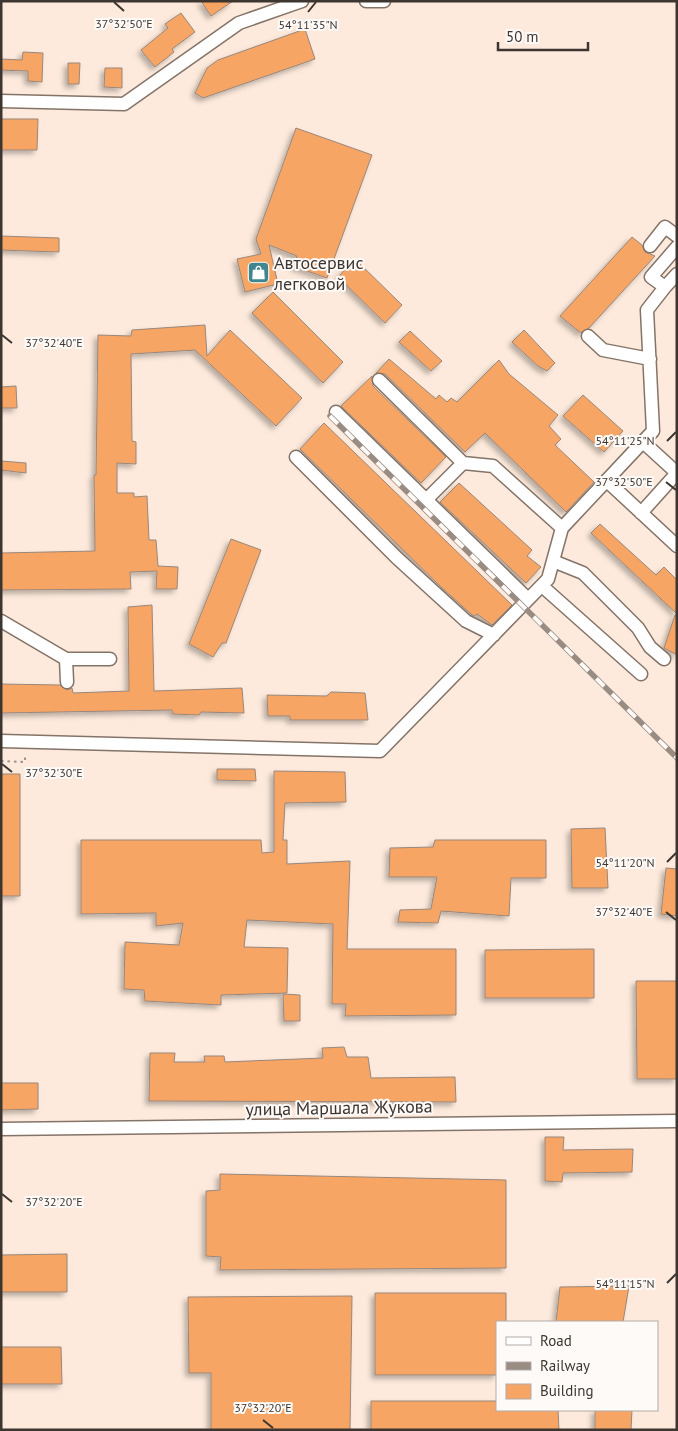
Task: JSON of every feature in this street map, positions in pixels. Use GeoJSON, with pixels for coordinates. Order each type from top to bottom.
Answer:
{"type":"FeatureCollection","features":[{"type":"Feature","properties":{"kind":"street"},"geometry":{"type":"LineString","coordinates":[[1,101],[124,104],[239,24],[302,1]]}},
{"type":"Feature","properties":{"kind":"street"},"geometry":{"type":"LineString","coordinates":[[366,1],[384,1]]}},
{"type":"Feature","properties":{"kind":"street"},"geometry":{"type":"LineString","coordinates":[[650,246],[665,227],[677,236]]}},
{"type":"Feature","properties":{"kind":"street"},"geometry":{"type":"LineString","coordinates":[[665,287],[651,277],[677,247]]}},
{"type":"Feature","properties":{"kind":"street"},"geometry":{"type":"LineString","coordinates":[[1,741],[380,751],[548,580],[562,528],[653,431],[647,310],[677,274]]}},
{"type":"Feature","properties":{"kind":"street"},"geometry":{"type":"LineString","coordinates":[[588,336],[603,350],[650,359]]}},
{"type":"Feature","properties":{"kind":"street"},"geometry":{"type":"LineString","coordinates":[[379,380],[463,463],[494,466],[562,528]]}},
{"type":"Feature","properties":{"kind":"street"},"geometry":{"type":"LineString","coordinates":[[336,412],[528,599]]}},
{"type":"Feature","properties":{"kind":"street"},"geometry":{"type":"LineString","coordinates":[[641,513],[677,473],[643,442]]}},
{"type":"Feature","properties":{"kind":"street"},"geometry":{"type":"LineString","coordinates":[[296,457],[397,558],[466,620],[494,635]]}},
{"type":"Feature","properties":{"kind":"street"},"geometry":{"type":"LineString","coordinates":[[426,500],[463,463]]}},
{"type":"Feature","properties":{"kind":"street"},"geometry":{"type":"LineString","coordinates":[[607,481],[677,546]]}},
{"type":"Feature","properties":{"kind":"street"},"geometry":{"type":"LineString","coordinates":[[553,561],[583,572],[638,628],[650,646],[664,659]]}},
{"type":"Feature","properties":{"kind":"street"},"geometry":{"type":"LineString","coordinates":[[542,586],[641,674]]}},
{"type":"Feature","properties":{"kind":"street"},"geometry":{"type":"LineString","coordinates":[[1,621],[66,659],[110,659]]}},
{"type":"Feature","properties":{"kind":"street"},"geometry":{"type":"LineString","coordinates":[[66,659],[67,682]]}},
{"type":"Feature","properties":{"kind":"street","name":"улица Маршала Жукова"},"geometry":{"type":"LineString","coordinates":[[1,1130],[677,1121]]}},
{"type":"Feature","properties":{"kind":"path"},"geometry":{"type":"LineString","coordinates":[[1,761],[24,762],[25,742]]}},
{"type":"Feature","properties":{"kind":"building"},"geometry":{"type":"Polygon","coordinates":[[[201,1],[233,1],[211,16],[201,1]]]}},
{"type":"Feature","properties":{"kind":"building"},"geometry":{"type":"Polygon","coordinates":[[[181,13],[195,32],[172,49],[174,52],[155,67],[141,50],[168,28],[165,24],[181,13]]]}},
{"type":"Feature","properties":{"kind":"building"},"geometry":{"type":"Polygon","coordinates":[[[305,29],[315,59],[203,98],[195,93],[207,68],[218,60],[305,29]]]}},
{"type":"Feature","properties":{"kind":"building"},"geometry":{"type":"Polygon","coordinates":[[[23,52],[43,53],[42,82],[28,81],[28,71],[1,70],[1,59],[22,60],[23,52]]]}},
{"type":"Feature","properties":{"kind":"building"},"geometry":{"type":"Polygon","coordinates":[[[68,63],[80,63],[79,84],[68,84],[68,63]]]}},
{"type":"Feature","properties":{"kind":"building"},"geometry":{"type":"Polygon","coordinates":[[[105,68],[122,68],[122,88],[104,87],[105,68]]]}},
{"type":"Feature","properties":{"kind":"building"},"geometry":{"type":"Polygon","coordinates":[[[1,119],[38,119],[37,150],[1,150],[1,119]]]}},
{"type":"Feature","properties":{"kind":"building"},"geometry":{"type":"Polygon","coordinates":[[[296,128],[372,155],[327,278],[293,266],[297,256],[269,245],[278,284],[245,292],[237,259],[261,254],[256,239],[296,128]]]}},
{"type":"Feature","properties":{"kind":"building"},"geometry":{"type":"Polygon","coordinates":[[[1,236],[59,238],[59,252],[1,250],[1,236]]]}},
{"type":"Feature","properties":{"kind":"building"},"geometry":{"type":"Polygon","coordinates":[[[632,237],[642,245],[645,252],[655,256],[589,328],[581,333],[560,316],[632,237]]]}},
{"type":"Feature","properties":{"kind":"building"},"geometry":{"type":"Polygon","coordinates":[[[355,259],[402,305],[385,323],[338,277],[355,259]]]}},
{"type":"Feature","properties":{"kind":"building"},"geometry":{"type":"Polygon","coordinates":[[[273,292],[343,362],[323,383],[252,313],[273,292]]]}},
{"type":"Feature","properties":{"kind":"building"},"geometry":{"type":"Polygon","coordinates":[[[205,325],[207,356],[230,330],[302,398],[276,426],[195,350],[131,354],[132,441],[136,442],[136,464],[117,463],[117,493],[134,493],[134,497],[147,496],[149,540],[156,540],[158,566],[178,567],[177,589],[156,589],[157,571],[130,572],[131,589],[1,590],[1,553],[95,551],[94,475],[96,475],[98,335],[131,336],[132,330],[205,325]]]}},
{"type":"Feature","properties":{"kind":"building"},"geometry":{"type":"Polygon","coordinates":[[[524,330],[555,363],[547,371],[538,366],[512,342],[524,330]]]}},
{"type":"Feature","properties":{"kind":"building"},"geometry":{"type":"Polygon","coordinates":[[[410,331],[442,361],[431,371],[399,342],[410,331]]]}},
{"type":"Feature","properties":{"kind":"building"},"geometry":{"type":"Polygon","coordinates":[[[389,359],[436,399],[439,395],[447,402],[451,398],[457,402],[499,360],[509,374],[558,415],[549,426],[561,439],[555,445],[594,482],[566,512],[485,433],[465,452],[385,374],[376,373],[389,359]]]}},
{"type":"Feature","properties":{"kind":"building"},"geometry":{"type":"Polygon","coordinates":[[[372,376],[373,386],[446,457],[421,483],[341,406],[372,376]]]}},
{"type":"Feature","properties":{"kind":"building"},"geometry":{"type":"Polygon","coordinates":[[[16,386],[17,408],[1,408],[1,387],[16,386]]]}},
{"type":"Feature","properties":{"kind":"building"},"geometry":{"type":"Polygon","coordinates":[[[583,395],[623,431],[604,452],[563,416],[583,395]]]}},
{"type":"Feature","properties":{"kind":"building"},"geometry":{"type":"Polygon","coordinates":[[[324,423],[512,605],[492,625],[477,614],[474,616],[471,614],[441,587],[300,449],[324,423]]]}},
{"type":"Feature","properties":{"kind":"building"},"geometry":{"type":"Polygon","coordinates":[[[1,461],[26,463],[26,473],[1,470],[1,461]]]}},
{"type":"Feature","properties":{"kind":"building"},"geometry":{"type":"Polygon","coordinates":[[[459,483],[532,550],[527,556],[541,567],[526,583],[440,502],[459,483]]]}},
{"type":"Feature","properties":{"kind":"building"},"geometry":{"type":"Polygon","coordinates":[[[600,524],[656,575],[664,567],[677,580],[677,614],[591,533],[600,524]]]}},
{"type":"Feature","properties":{"kind":"building"},"geometry":{"type":"Polygon","coordinates":[[[231,539],[261,550],[226,643],[222,643],[213,657],[189,644],[231,539]]]}},
{"type":"Feature","properties":{"kind":"building"},"geometry":{"type":"Polygon","coordinates":[[[152,605],[154,691],[242,688],[244,713],[201,712],[199,715],[173,714],[172,710],[1,713],[1,684],[60,685],[67,690],[72,688],[73,693],[129,691],[128,607],[152,605]]]}},
{"type":"Feature","properties":{"kind":"building"},"geometry":{"type":"Polygon","coordinates":[[[675,615],[677,615],[677,655],[664,648],[675,615]]]}},
{"type":"Feature","properties":{"kind":"building"},"geometry":{"type":"Polygon","coordinates":[[[331,692],[365,693],[368,720],[290,720],[290,716],[268,716],[267,695],[327,696],[331,692]]]}},
{"type":"Feature","properties":{"kind":"building"},"geometry":{"type":"Polygon","coordinates":[[[217,769],[255,769],[256,781],[217,780],[217,769]]]}},
{"type":"Feature","properties":{"kind":"building"},"geometry":{"type":"Polygon","coordinates":[[[274,771],[345,772],[346,802],[285,803],[283,840],[287,840],[287,864],[350,861],[347,949],[456,949],[456,1015],[345,1016],[346,1004],[332,1004],[333,924],[247,920],[244,947],[288,948],[287,993],[221,995],[221,1005],[145,1001],[144,990],[124,989],[125,942],[179,945],[183,923],[156,926],[156,913],[81,914],[81,840],[261,840],[262,853],[274,852],[274,771]]]}},
{"type":"Feature","properties":{"kind":"building"},"geometry":{"type":"Polygon","coordinates":[[[1,774],[20,774],[20,896],[1,896],[1,774]]]}},
{"type":"Feature","properties":{"kind":"building"},"geometry":{"type":"Polygon","coordinates":[[[605,828],[608,888],[572,888],[571,829],[605,828]]]}},
{"type":"Feature","properties":{"kind":"building"},"geometry":{"type":"Polygon","coordinates":[[[435,840],[546,840],[546,878],[511,878],[509,916],[441,911],[438,923],[398,922],[400,910],[431,909],[437,877],[389,877],[390,848],[433,847],[435,840]]]}},
{"type":"Feature","properties":{"kind":"building"},"geometry":{"type":"Polygon","coordinates":[[[666,868],[677,869],[677,916],[661,914],[666,868]]]}},
{"type":"Feature","properties":{"kind":"building"},"geometry":{"type":"Polygon","coordinates":[[[594,949],[594,998],[485,998],[485,950],[594,949]]]}},
{"type":"Feature","properties":{"kind":"building"},"geometry":{"type":"Polygon","coordinates":[[[636,981],[677,981],[677,1079],[637,1079],[636,981]]]}},
{"type":"Feature","properties":{"kind":"building"},"geometry":{"type":"Polygon","coordinates":[[[283,994],[300,995],[300,1021],[284,1021],[283,994]]]}},
{"type":"Feature","properties":{"kind":"building"},"geometry":{"type":"Polygon","coordinates":[[[344,1047],[347,1057],[368,1057],[371,1078],[455,1077],[456,1102],[149,1101],[150,1053],[175,1053],[174,1062],[205,1062],[204,1056],[224,1056],[225,1062],[323,1058],[322,1048],[344,1047]]]}},
{"type":"Feature","properties":{"kind":"building"},"geometry":{"type":"Polygon","coordinates":[[[1,1083],[38,1083],[38,1109],[1,1110],[1,1083]]]}},
{"type":"Feature","properties":{"kind":"building"},"geometry":{"type":"Polygon","coordinates":[[[545,1137],[564,1137],[563,1150],[633,1149],[632,1172],[563,1173],[562,1182],[545,1181],[545,1137]]]}},
{"type":"Feature","properties":{"kind":"building"},"geometry":{"type":"Polygon","coordinates":[[[220,1174],[506,1180],[506,1268],[220,1270],[221,1257],[206,1256],[206,1191],[220,1190],[220,1174]]]}},
{"type":"Feature","properties":{"kind":"building"},"geometry":{"type":"Polygon","coordinates":[[[67,1254],[67,1292],[1,1292],[1,1255],[67,1254]]]}},
{"type":"Feature","properties":{"kind":"building"},"geometry":{"type":"Polygon","coordinates":[[[629,1286],[623,1321],[556,1321],[560,1287],[629,1286]]]}},
{"type":"Feature","properties":{"kind":"building"},"geometry":{"type":"Polygon","coordinates":[[[375,1293],[506,1293],[506,1321],[496,1321],[496,1375],[375,1375],[375,1293]]]}},
{"type":"Feature","properties":{"kind":"building"},"geometry":{"type":"Polygon","coordinates":[[[352,1296],[350,1430],[211,1430],[211,1373],[189,1373],[188,1297],[352,1296]]]}},
{"type":"Feature","properties":{"kind":"building"},"geometry":{"type":"Polygon","coordinates":[[[1,1347],[61,1347],[62,1384],[1,1384],[1,1347]]]}},
{"type":"Feature","properties":{"kind":"building"},"geometry":{"type":"Polygon","coordinates":[[[371,1401],[496,1401],[496,1411],[558,1411],[559,1430],[371,1430],[371,1401]]]}},
{"type":"Feature","properties":{"kind":"building"},"geometry":{"type":"Polygon","coordinates":[[[595,1411],[632,1411],[631,1430],[595,1430],[595,1411]]]}},
{"type":"Feature","properties":{"kind":"railway"},"geometry":{"type":"LineString","coordinates":[[330,416],[677,758]]}},
{"type":"Feature","properties":{"kind":"place","name":"Автосервис легковой"},"geometry":{"type":"Point","coordinates":[258,273]}}]}
